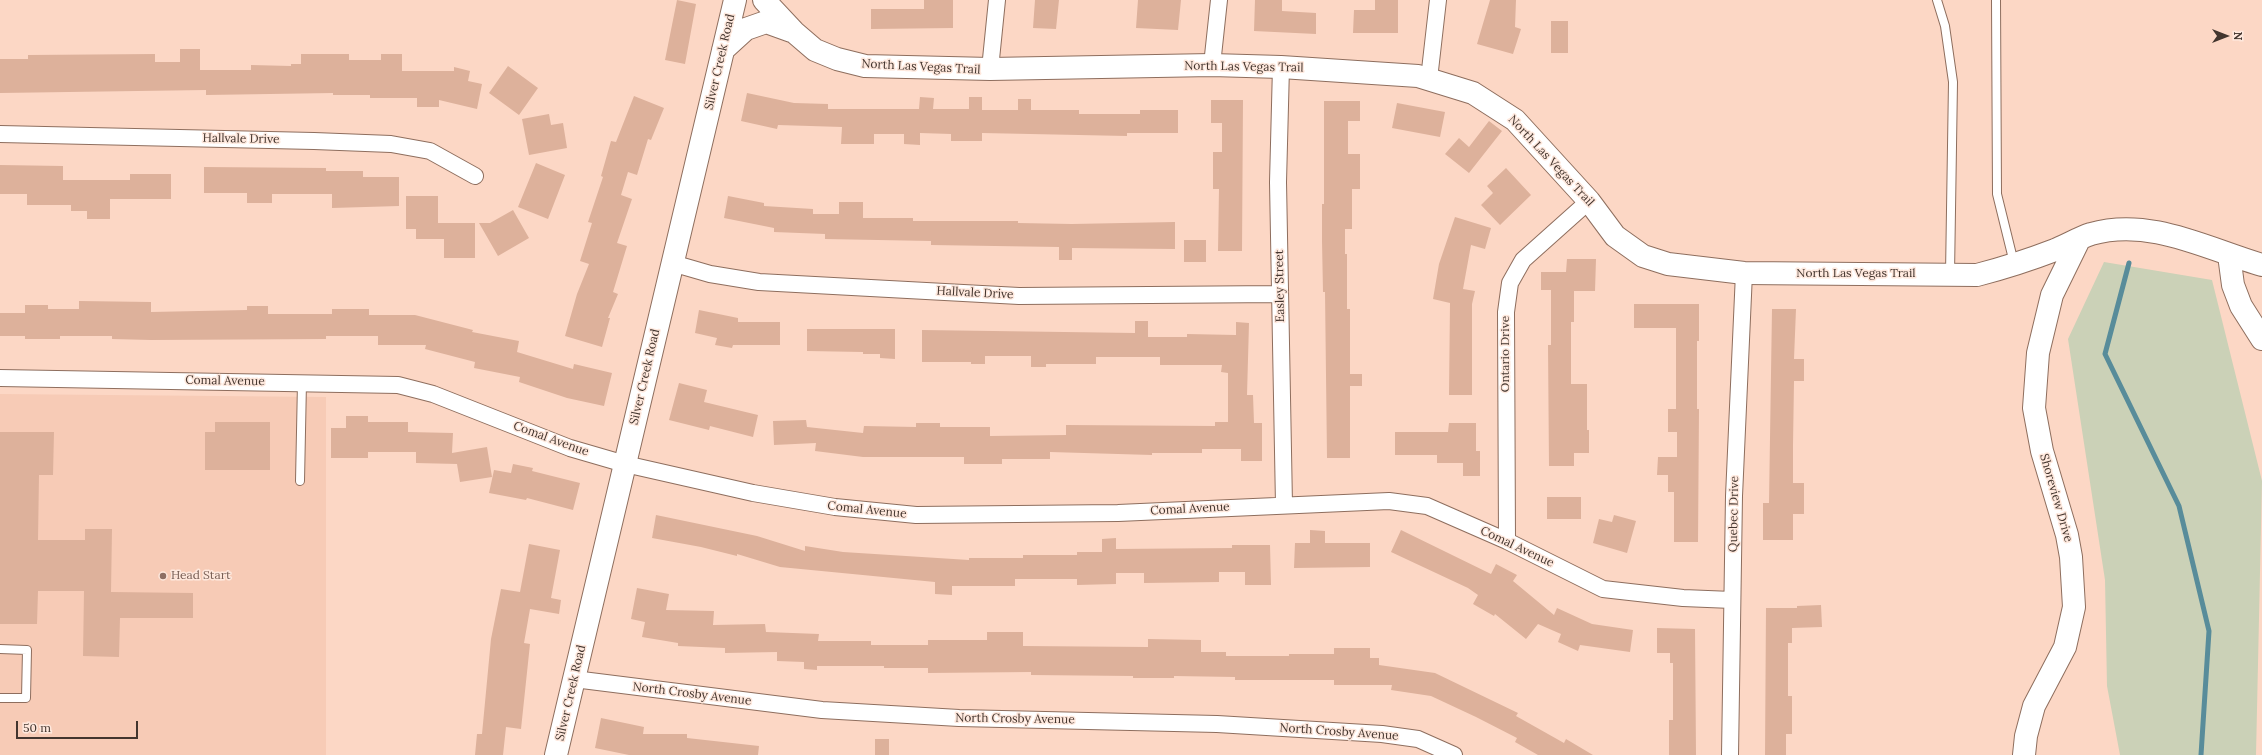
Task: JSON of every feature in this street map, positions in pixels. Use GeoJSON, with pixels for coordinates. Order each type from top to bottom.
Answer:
{"type":"FeatureCollection","features":[{"type":"Feature","properties":{"kind":"street","name":"Silver Creek Road"},"geometry":{"type":"LineString","coordinates":[[556,755],[735,0]]}},
{"type":"Feature","properties":{"kind":"street","name":"North Las Vegas Trail"},"geometry":{"type":"LineString","coordinates":[[764,0],[794,32],[815,50],[837,59],[865,66],[990,69],[1212,65],[1281,67],[1411,75],[1429,79],[1473,93],[1516,120],[1589,200],[1615,236],[1643,256],[1668,264],[1744,273],[1977,275],[2015,266],[2091,234],[2134,229],[2187,239],[2229,255],[2262,265]]}},
{"type":"Feature","properties":{"kind":"street"},"geometry":{"type":"LineString","coordinates":[[990,69],[997,0]]}},
{"type":"Feature","properties":{"kind":"street"},"geometry":{"type":"LineString","coordinates":[[1212,65],[1218,0]]}},
{"type":"Feature","properties":{"kind":"street"},"geometry":{"type":"LineString","coordinates":[[1429,79],[1438,0]]}},
{"type":"Feature","properties":{"kind":"street"},"geometry":{"type":"LineString","coordinates":[[723,50],[746,29],[766,22],[794,32]]}},
{"type":"Feature","properties":{"kind":"street","name":"Easley Street"},"geometry":{"type":"LineString","coordinates":[[1281,67],[1278,182],[1284,505]]}},
{"type":"Feature","properties":{"kind":"street","name":"Hallvale Drive"},"geometry":{"type":"LineString","coordinates":[[0,134],[391,144],[430,151],[475,176]]}},
{"type":"Feature","properties":{"kind":"street","name":"Ontario Drive"},"geometry":{"type":"LineString","coordinates":[[1507,541],[1506,312],[1510,283],[1522,260],[1589,200]]}},
{"type":"Feature","properties":{"kind":"street","name":"Shoreview Drive"},"geometry":{"type":"LineString","coordinates":[[2024,755],[2026,736],[2034,706],[2066,647],[2074,607],[2071,557],[2067,535],[2042,451],[2034,408],[2038,353],[2052,295],[2079,240]]}},
{"type":"Feature","properties":{"kind":"street"},"geometry":{"type":"LineString","coordinates":[[2229,255],[2232,285],[2241,306],[2262,339]]}},
{"type":"Feature","properties":{"kind":"street","name":"Hallvale Drive"},"geometry":{"type":"LineString","coordinates":[[672,264],[710,274],[759,282],[1019,296],[1280,294]]}},
{"type":"Feature","properties":{"kind":"street","name":"Quebec Drive"},"geometry":{"type":"LineString","coordinates":[[1730,755],[1734,496],[1744,273]]}},
{"type":"Feature","properties":{"kind":"street","name":"Comal Avenue"},"geometry":{"type":"LineString","coordinates":[[0,378],[398,384],[433,394],[570,448],[625,464],[753,493],[835,507],[916,515],[1118,513],[1284,505],[1389,502],[1427,506],[1507,541],[1603,589],[1683,598],[1732,600]]}},
{"type":"Feature","properties":{"kind":"street","name":"North Crosby Avenue"},"geometry":{"type":"LineString","coordinates":[[574,679],[822,710],[959,718],[1217,724],[1382,734],[1418,739],[1454,755]]}},
{"type":"Feature","properties":{"kind":"lane"},"geometry":{"type":"LineString","coordinates":[[1937,0],[1945,26],[1953,82],[1950,275]]}},
{"type":"Feature","properties":{"kind":"lane"},"geometry":{"type":"LineString","coordinates":[[1996,0],[1998,194],[2015,266]]}},
{"type":"Feature","properties":{"kind":"lane"},"geometry":{"type":"LineString","coordinates":[[300,481],[302,382]]}},
{"type":"Feature","properties":{"kind":"lane"},"geometry":{"type":"LineString","coordinates":[[0,649],[27,650],[26,698],[0,698]]}},
{"type":"Feature","properties":{"kind":"shaded area","name":"Head Start"},"geometry":{"type":"Polygon","coordinates":[[[0,394],[326,397],[326,755],[0,755],[0,394]]]}},
{"type":"Feature","properties":{"kind":"green space"},"geometry":{"type":"Polygon","coordinates":[[[2104,262],[2212,280],[2262,481],[2256,755],[2120,755],[2107,686],[2105,580],[2068,339],[2104,262]]]}},
{"type":"Feature","properties":{"kind":"building"},"geometry":{"type":"Polygon","coordinates":[[[677,0],[696,4],[685,64],[665,60],[677,0]]]}},
{"type":"Feature","properties":{"kind":"building"},"geometry":{"type":"Polygon","coordinates":[[[924,0],[953,0],[953,28],[871,29],[871,9],[924,9],[924,0]]]}},
{"type":"Feature","properties":{"kind":"building"},"geometry":{"type":"Polygon","coordinates":[[[1035,0],[1059,0],[1056,29],[1033,28],[1035,0]]]}},
{"type":"Feature","properties":{"kind":"building"},"geometry":{"type":"Polygon","coordinates":[[[1138,0],[1181,0],[1178,30],[1136,28],[1138,0]]]}},
{"type":"Feature","properties":{"kind":"building"},"geometry":{"type":"Polygon","coordinates":[[[1255,0],[1282,0],[1282,11],[1316,13],[1316,34],[1254,31],[1255,0]]]}},
{"type":"Feature","properties":{"kind":"building"},"geometry":{"type":"Polygon","coordinates":[[[1375,0],[1398,0],[1398,33],[1353,33],[1354,10],[1375,10],[1375,0]]]}},
{"type":"Feature","properties":{"kind":"building"},"geometry":{"type":"Polygon","coordinates":[[[1490,0],[1516,0],[1515,27],[1521,29],[1513,54],[1477,44],[1490,0]]]}},
{"type":"Feature","properties":{"kind":"building"},"geometry":{"type":"Polygon","coordinates":[[[1551,21],[1568,21],[1568,53],[1551,53],[1551,21]]]}},
{"type":"Feature","properties":{"kind":"building"},"geometry":{"type":"Polygon","coordinates":[[[180,49],[200,49],[200,70],[251,70],[251,65],[291,66],[291,64],[301,64],[301,54],[349,54],[349,60],[381,60],[381,54],[402,54],[402,71],[454,71],[454,67],[470,71],[468,81],[482,84],[477,109],[439,100],[439,107],[417,107],[417,98],[370,98],[370,95],[333,95],[333,93],[206,95],[206,90],[0,93],[0,59],[28,59],[28,55],[155,54],[155,62],[180,62],[180,49]]]}},
{"type":"Feature","properties":{"kind":"building"},"geometry":{"type":"Polygon","coordinates":[[[508,66],[538,88],[519,115],[489,93],[508,66]]]}},
{"type":"Feature","properties":{"kind":"building"},"geometry":{"type":"Polygon","coordinates":[[[747,93],[794,103],[828,104],[828,109],[919,109],[920,97],[934,98],[933,109],[969,109],[969,97],[982,97],[982,110],[1018,110],[1018,99],[1031,99],[1031,110],[1079,110],[1079,114],[1140,114],[1140,110],[1178,110],[1178,133],[1127,133],[1127,136],[982,133],[982,141],[951,141],[951,134],[920,133],[920,145],[904,144],[904,134],[874,134],[874,144],[841,144],[842,127],[778,125],[777,129],[741,121],[747,93]]]}},
{"type":"Feature","properties":{"kind":"building"},"geometry":{"type":"Polygon","coordinates":[[[634,96],[664,108],[651,140],[648,139],[637,175],[628,172],[621,195],[632,199],[617,243],[627,246],[613,292],[618,294],[608,318],[610,318],[602,347],[565,336],[577,294],[589,264],[580,261],[592,223],[588,222],[603,177],[601,176],[611,141],[616,142],[634,96]]]}},
{"type":"Feature","properties":{"kind":"building"},"geometry":{"type":"Polygon","coordinates":[[[1211,100],[1243,100],[1242,251],[1218,251],[1219,189],[1213,189],[1213,152],[1222,152],[1222,123],[1211,123],[1211,100]]]}},
{"type":"Feature","properties":{"kind":"building"},"geometry":{"type":"Polygon","coordinates":[[[1324,101],[1360,101],[1360,121],[1348,121],[1348,154],[1360,154],[1360,189],[1352,189],[1352,229],[1345,229],[1345,254],[1347,254],[1347,309],[1350,309],[1350,374],[1362,374],[1362,386],[1350,386],[1350,458],[1327,458],[1325,292],[1323,292],[1322,241],[1322,204],[1324,204],[1324,101]]]}},
{"type":"Feature","properties":{"kind":"building"},"geometry":{"type":"Polygon","coordinates":[[[1397,103],[1445,112],[1440,137],[1392,128],[1397,103]]]}},
{"type":"Feature","properties":{"kind":"building"},"geometry":{"type":"Polygon","coordinates":[[[549,114],[551,125],[563,123],[567,148],[529,155],[522,119],[549,114]]]}},
{"type":"Feature","properties":{"kind":"building"},"geometry":{"type":"Polygon","coordinates":[[[1489,121],[1502,131],[1469,173],[1445,154],[1459,138],[1469,147],[1489,121]]]}},
{"type":"Feature","properties":{"kind":"building"},"geometry":{"type":"Polygon","coordinates":[[[536,163],[565,175],[548,219],[518,207],[536,163]]]}},
{"type":"Feature","properties":{"kind":"building"},"geometry":{"type":"Polygon","coordinates":[[[0,165],[63,166],[63,180],[130,180],[130,174],[171,174],[171,199],[110,199],[110,219],[87,219],[87,211],[71,211],[71,205],[27,205],[27,194],[0,194],[0,165]]]}},
{"type":"Feature","properties":{"kind":"building"},"geometry":{"type":"Polygon","coordinates":[[[204,167],[326,168],[326,171],[363,171],[363,177],[399,177],[399,206],[332,208],[332,194],[272,194],[272,203],[247,203],[247,193],[204,193],[204,167]]]}},
{"type":"Feature","properties":{"kind":"building"},"geometry":{"type":"Polygon","coordinates":[[[1506,168],[1531,195],[1500,225],[1481,205],[1493,193],[1487,186],[1506,168]]]}},
{"type":"Feature","properties":{"kind":"building"},"geometry":{"type":"Polygon","coordinates":[[[406,196],[438,196],[438,223],[475,223],[475,258],[444,258],[444,239],[416,239],[416,229],[406,229],[406,196]]]}},
{"type":"Feature","properties":{"kind":"building"},"geometry":{"type":"Polygon","coordinates":[[[728,196],[764,203],[764,206],[813,209],[813,214],[839,214],[839,202],[863,202],[863,218],[913,218],[913,221],[1018,221],[1018,223],[1072,224],[1175,222],[1175,249],[1072,248],[1072,260],[1059,260],[1059,247],[931,245],[931,241],[825,239],[825,234],[774,232],[774,228],[724,218],[728,196]]]}},
{"type":"Feature","properties":{"kind":"building"},"geometry":{"type":"Polygon","coordinates":[[[513,210],[529,238],[498,256],[479,223],[490,223],[513,210]]]}},
{"type":"Feature","properties":{"kind":"building"},"geometry":{"type":"Polygon","coordinates":[[[1455,217],[1491,228],[1485,249],[1471,245],[1463,289],[1475,291],[1472,304],[1472,395],[1449,395],[1450,303],[1433,299],[1439,264],[1455,217]]]}},
{"type":"Feature","properties":{"kind":"building"},"geometry":{"type":"Polygon","coordinates":[[[1184,240],[1206,240],[1206,262],[1184,262],[1184,240]]]}},
{"type":"Feature","properties":{"kind":"building"},"geometry":{"type":"Polygon","coordinates":[[[1567,259],[1596,259],[1595,291],[1574,291],[1574,322],[1571,322],[1571,384],[1587,384],[1587,430],[1589,430],[1589,453],[1574,453],[1574,466],[1549,466],[1548,345],[1551,345],[1551,290],[1541,290],[1541,272],[1566,272],[1567,259]]]}},
{"type":"Feature","properties":{"kind":"building"},"geometry":{"type":"Polygon","coordinates":[[[79,301],[151,302],[151,312],[247,310],[247,306],[268,306],[268,314],[332,314],[332,309],[369,309],[369,315],[415,315],[473,330],[472,332],[519,341],[517,352],[573,369],[574,364],[612,373],[604,406],[567,398],[519,382],[520,377],[474,368],[475,362],[425,349],[426,345],[378,345],[378,336],[326,336],[326,339],[151,340],[112,339],[112,336],[60,336],[60,339],[25,339],[25,336],[0,336],[0,313],[25,313],[25,305],[48,305],[48,309],[79,309],[79,301]]]}},
{"type":"Feature","properties":{"kind":"building"},"geometry":{"type":"Polygon","coordinates":[[[1634,304],[1699,304],[1699,341],[1697,341],[1697,409],[1699,409],[1698,542],[1674,542],[1674,492],[1668,492],[1668,475],[1657,475],[1658,457],[1677,457],[1677,432],[1668,432],[1668,409],[1676,409],[1676,328],[1634,328],[1634,304]]]}},
{"type":"Feature","properties":{"kind":"building"},"geometry":{"type":"Polygon","coordinates":[[[1772,309],[1796,309],[1794,359],[1804,359],[1804,381],[1794,381],[1793,483],[1804,483],[1804,514],[1793,514],[1793,540],[1763,540],[1763,503],[1769,503],[1772,309]]]}},
{"type":"Feature","properties":{"kind":"building"},"geometry":{"type":"Polygon","coordinates":[[[699,310],[738,318],[738,322],[780,322],[780,345],[733,345],[732,348],[715,345],[717,338],[695,333],[699,310]]]}},
{"type":"Feature","properties":{"kind":"building"},"geometry":{"type":"Polygon","coordinates":[[[1135,321],[1148,321],[1148,337],[1187,337],[1187,334],[1236,335],[1236,322],[1249,323],[1247,395],[1253,395],[1254,423],[1262,423],[1262,461],[1241,461],[1241,449],[1202,449],[1202,453],[1152,453],[1152,455],[1050,452],[1050,459],[1002,459],[1002,464],[964,464],[964,457],[863,457],[815,451],[816,443],[774,445],[773,421],[806,420],[807,427],[863,433],[864,426],[916,427],[916,423],[940,423],[940,427],[990,427],[990,436],[1066,435],[1066,425],[1215,426],[1215,422],[1228,422],[1228,373],[1221,372],[1222,365],[1160,365],[1160,357],[1096,357],[1096,364],[1046,364],[1046,367],[1031,367],[1031,356],[985,356],[985,364],[971,364],[971,362],[922,362],[922,330],[1135,333],[1135,321]]]}},
{"type":"Feature","properties":{"kind":"building"},"geometry":{"type":"Polygon","coordinates":[[[807,329],[895,329],[895,359],[880,358],[880,354],[863,354],[863,352],[807,351],[807,329]]]}},
{"type":"Feature","properties":{"kind":"building"},"geometry":{"type":"Polygon","coordinates":[[[679,383],[707,390],[704,402],[758,415],[753,437],[710,426],[709,430],[669,420],[679,383]]]}},
{"type":"Feature","properties":{"kind":"building"},"geometry":{"type":"Polygon","coordinates":[[[346,416],[368,416],[368,422],[408,422],[408,432],[453,433],[452,453],[487,447],[492,477],[460,482],[457,464],[416,463],[416,452],[368,452],[368,458],[331,458],[331,428],[346,428],[346,416]]]}},
{"type":"Feature","properties":{"kind":"building"},"geometry":{"type":"Polygon","coordinates":[[[215,422],[270,422],[270,470],[205,470],[205,432],[215,432],[215,422]]]}},
{"type":"Feature","properties":{"kind":"building"},"geometry":{"type":"Polygon","coordinates":[[[1449,423],[1476,423],[1476,451],[1480,451],[1480,476],[1463,476],[1463,463],[1437,463],[1437,455],[1395,455],[1395,432],[1448,432],[1449,423]]]}},
{"type":"Feature","properties":{"kind":"building"},"geometry":{"type":"Polygon","coordinates":[[[0,432],[54,432],[53,475],[39,475],[38,540],[85,540],[85,529],[112,529],[111,592],[193,593],[193,618],[120,618],[119,657],[83,656],[84,591],[38,591],[37,624],[0,624],[0,432]]]}},
{"type":"Feature","properties":{"kind":"building"},"geometry":{"type":"Polygon","coordinates":[[[513,464],[533,468],[532,471],[580,483],[573,510],[527,498],[526,500],[489,493],[494,470],[511,473],[513,464]]]}},
{"type":"Feature","properties":{"kind":"building"},"geometry":{"type":"Polygon","coordinates":[[[1547,497],[1581,497],[1581,519],[1547,519],[1547,497]]]}},
{"type":"Feature","properties":{"kind":"building"},"geometry":{"type":"Polygon","coordinates":[[[656,515],[757,536],[805,551],[805,546],[843,552],[969,560],[969,558],[1023,558],[1023,555],[1077,555],[1077,552],[1102,552],[1102,539],[1116,538],[1116,549],[1232,548],[1232,545],[1270,545],[1271,585],[1245,585],[1245,572],[1219,572],[1219,582],[1144,583],[1144,573],[1116,573],[1116,584],[1077,585],[1077,579],[1015,579],[1015,586],[952,586],[952,595],[935,594],[935,582],[780,567],[737,554],[737,556],[701,547],[652,538],[656,515]]]}},
{"type":"Feature","properties":{"kind":"building"},"geometry":{"type":"Polygon","coordinates":[[[1614,515],[1636,521],[1627,553],[1593,543],[1599,519],[1612,522],[1614,515]]]}},
{"type":"Feature","properties":{"kind":"building"},"geometry":{"type":"Polygon","coordinates":[[[1310,530],[1325,531],[1325,543],[1370,543],[1370,567],[1294,568],[1295,543],[1310,543],[1310,530]]]}},
{"type":"Feature","properties":{"kind":"building"},"geometry":{"type":"Polygon","coordinates":[[[1401,530],[1491,574],[1496,564],[1517,575],[1513,581],[1554,615],[1557,608],[1592,624],[1633,630],[1630,652],[1580,645],[1578,651],[1558,642],[1561,634],[1538,624],[1526,639],[1495,614],[1494,616],[1473,604],[1478,595],[1468,588],[1391,552],[1401,530]]]}},
{"type":"Feature","properties":{"kind":"building"},"geometry":{"type":"Polygon","coordinates":[[[529,544],[560,550],[551,598],[561,600],[559,614],[530,609],[524,643],[530,644],[521,729],[506,727],[503,755],[475,755],[477,734],[482,734],[491,639],[501,589],[520,592],[529,544]]]}},
{"type":"Feature","properties":{"kind":"building"},"geometry":{"type":"Polygon","coordinates":[[[637,588],[669,594],[666,610],[714,611],[713,625],[765,624],[766,632],[819,634],[818,641],[871,641],[871,645],[928,645],[928,640],[987,640],[987,632],[1023,632],[1023,646],[1148,647],[1148,639],[1201,640],[1201,652],[1226,652],[1226,656],[1334,654],[1334,648],[1370,648],[1370,658],[1379,658],[1379,665],[1435,673],[1518,713],[1516,716],[1564,743],[1566,739],[1593,755],[1538,755],[1515,742],[1517,738],[1476,717],[1431,696],[1391,690],[1392,685],[1334,685],[1334,680],[1235,680],[1235,677],[1174,676],[1174,678],[1133,678],[1133,676],[1031,675],[1031,672],[928,673],[928,668],[884,668],[884,666],[817,666],[817,670],[804,669],[804,662],[777,661],[777,652],[725,653],[725,648],[678,646],[678,643],[642,637],[645,622],[631,619],[637,588]]]}},
{"type":"Feature","properties":{"kind":"building"},"geometry":{"type":"Polygon","coordinates":[[[1821,605],[1822,627],[1792,628],[1792,643],[1788,643],[1788,696],[1792,696],[1792,734],[1786,734],[1786,755],[1765,755],[1766,608],[1797,608],[1797,606],[1821,605]]]}},
{"type":"Feature","properties":{"kind":"building"},"geometry":{"type":"Polygon","coordinates":[[[1657,628],[1695,629],[1696,755],[1669,755],[1669,720],[1673,720],[1673,663],[1670,663],[1670,653],[1657,653],[1657,628]]]}},
{"type":"Feature","properties":{"kind":"building"},"geometry":{"type":"Polygon","coordinates":[[[601,718],[644,727],[643,734],[687,734],[687,738],[759,746],[758,755],[629,755],[595,748],[601,718]]]}},
{"type":"Feature","properties":{"kind":"building"},"geometry":{"type":"Polygon","coordinates":[[[875,739],[889,739],[889,755],[875,755],[875,739]]]}},
{"type":"Feature","properties":{"kind":"waterway"},"geometry":{"type":"LineString","coordinates":[[2129,263],[2105,354],[2179,506],[2209,631],[2201,755]]}},
{"type":"Feature","properties":{"kind":"place","name":"Head Start"},"geometry":{"type":"Point","coordinates":[163,576]}}]}
